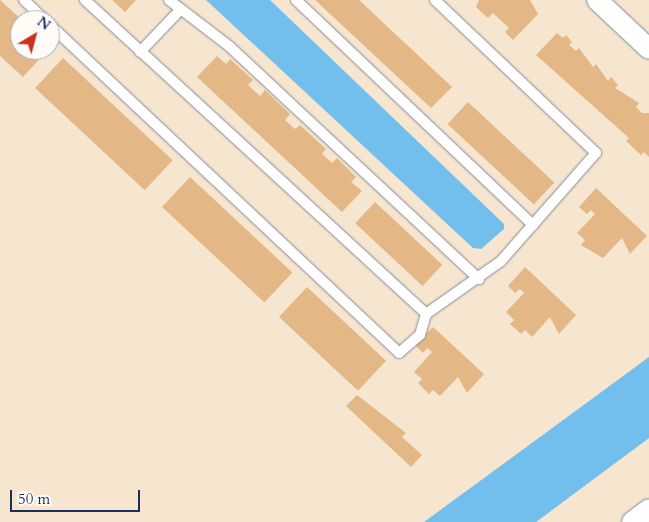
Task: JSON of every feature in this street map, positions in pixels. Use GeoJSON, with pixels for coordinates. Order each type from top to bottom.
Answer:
{"type":"FeatureCollection","features":[{"type":"Feature","properties":{"kind":"street"},"geometry":{"type":"LineString","coordinates":[[597,0],[649,49]]}},
{"type":"Feature","properties":{"kind":"street"},"geometry":{"type":"LineString","coordinates":[[632,522],[649,509]]}},
{"type":"Feature","properties":{"kind":"lane"},"geometry":{"type":"LineString","coordinates":[[24,0],[34,10]]}},
{"type":"Feature","properties":{"kind":"lane"},"geometry":{"type":"LineString","coordinates":[[85,0],[426,314]]}},
{"type":"Feature","properties":{"kind":"lane"},"geometry":{"type":"LineString","coordinates":[[169,0],[179,11],[229,46],[479,279]]}},
{"type":"Feature","properties":{"kind":"lane"},"geometry":{"type":"LineString","coordinates":[[296,0],[533,225]]}},
{"type":"Feature","properties":{"kind":"lane"},"geometry":{"type":"LineString","coordinates":[[60,34],[399,353],[420,335],[426,314],[479,279],[533,225],[596,153],[435,0]]}},
{"type":"Feature","properties":{"kind":"lane"},"geometry":{"type":"LineString","coordinates":[[140,52],[179,11]]}},
{"type":"Feature","properties":{"kind":"water"},"geometry":{"type":"Polygon","coordinates":[[[206,0],[270,0],[504,224],[504,229],[481,249],[473,248],[206,0]]]}},
{"type":"Feature","properties":{"kind":"water"},"geometry":{"type":"Polygon","coordinates":[[[649,357],[649,438],[536,522],[424,522],[649,357]]]}},
{"type":"Feature","properties":{"kind":"building"},"geometry":{"type":"Polygon","coordinates":[[[0,0],[11,10],[10,60],[39,60],[23,77],[0,56],[0,0]]]}},
{"type":"Feature","properties":{"kind":"building"},"geometry":{"type":"Polygon","coordinates":[[[112,0],[136,0],[125,12],[112,0]]]}},
{"type":"Feature","properties":{"kind":"building"},"geometry":{"type":"Polygon","coordinates":[[[315,0],[359,0],[452,87],[431,108],[315,0]]]}},
{"type":"Feature","properties":{"kind":"building"},"geometry":{"type":"Polygon","coordinates":[[[479,0],[530,0],[538,14],[513,40],[505,32],[509,28],[493,13],[488,18],[476,7],[479,0]]]}},
{"type":"Feature","properties":{"kind":"building"},"geometry":{"type":"Polygon","coordinates":[[[557,33],[563,38],[566,35],[572,42],[569,45],[576,51],[579,48],[593,67],[596,64],[608,81],[611,77],[618,85],[615,88],[639,103],[636,107],[642,113],[649,113],[649,157],[644,152],[641,155],[626,141],[629,138],[536,55],[557,33]]]}},
{"type":"Feature","properties":{"kind":"building"},"geometry":{"type":"Polygon","coordinates":[[[217,56],[226,64],[230,59],[253,80],[248,85],[260,96],[265,90],[290,114],[285,120],[295,129],[300,125],[326,149],[322,154],[332,163],[337,158],[356,177],[351,182],[362,191],[342,212],[197,77],[217,56]]]}},
{"type":"Feature","properties":{"kind":"building"},"geometry":{"type":"Polygon","coordinates":[[[63,58],[173,160],[145,190],[35,88],[63,58]]]}},
{"type":"Feature","properties":{"kind":"building"},"geometry":{"type":"Polygon","coordinates":[[[468,102],[554,182],[534,204],[448,124],[468,102]]]}},
{"type":"Feature","properties":{"kind":"building"},"geometry":{"type":"Polygon","coordinates":[[[190,177],[292,272],[264,302],[162,207],[190,177]]]}},
{"type":"Feature","properties":{"kind":"building"},"geometry":{"type":"Polygon","coordinates":[[[596,188],[647,236],[630,254],[622,238],[603,258],[581,245],[585,240],[577,233],[595,214],[591,210],[587,214],[579,207],[596,188]]]}},
{"type":"Feature","properties":{"kind":"building"},"geometry":{"type":"Polygon","coordinates":[[[375,202],[442,265],[423,286],[355,223],[375,202]]]}},
{"type":"Feature","properties":{"kind":"building"},"geometry":{"type":"Polygon","coordinates":[[[525,267],[576,315],[559,334],[550,317],[532,337],[525,330],[521,334],[510,324],[514,320],[506,312],[524,293],[520,289],[515,293],[508,286],[525,267]]]}},
{"type":"Feature","properties":{"kind":"building"},"geometry":{"type":"Polygon","coordinates":[[[307,287],[386,361],[358,391],[279,317],[307,287]]]}},
{"type":"Feature","properties":{"kind":"building"},"geometry":{"type":"Polygon","coordinates":[[[433,327],[484,374],[467,393],[458,377],[440,396],[433,390],[429,394],[418,383],[422,379],[414,372],[432,352],[427,348],[423,353],[415,345],[433,327]]]}},
{"type":"Feature","properties":{"kind":"building"},"geometry":{"type":"Polygon","coordinates":[[[357,395],[406,433],[402,437],[422,455],[411,467],[346,406],[357,395]]]}}]}
